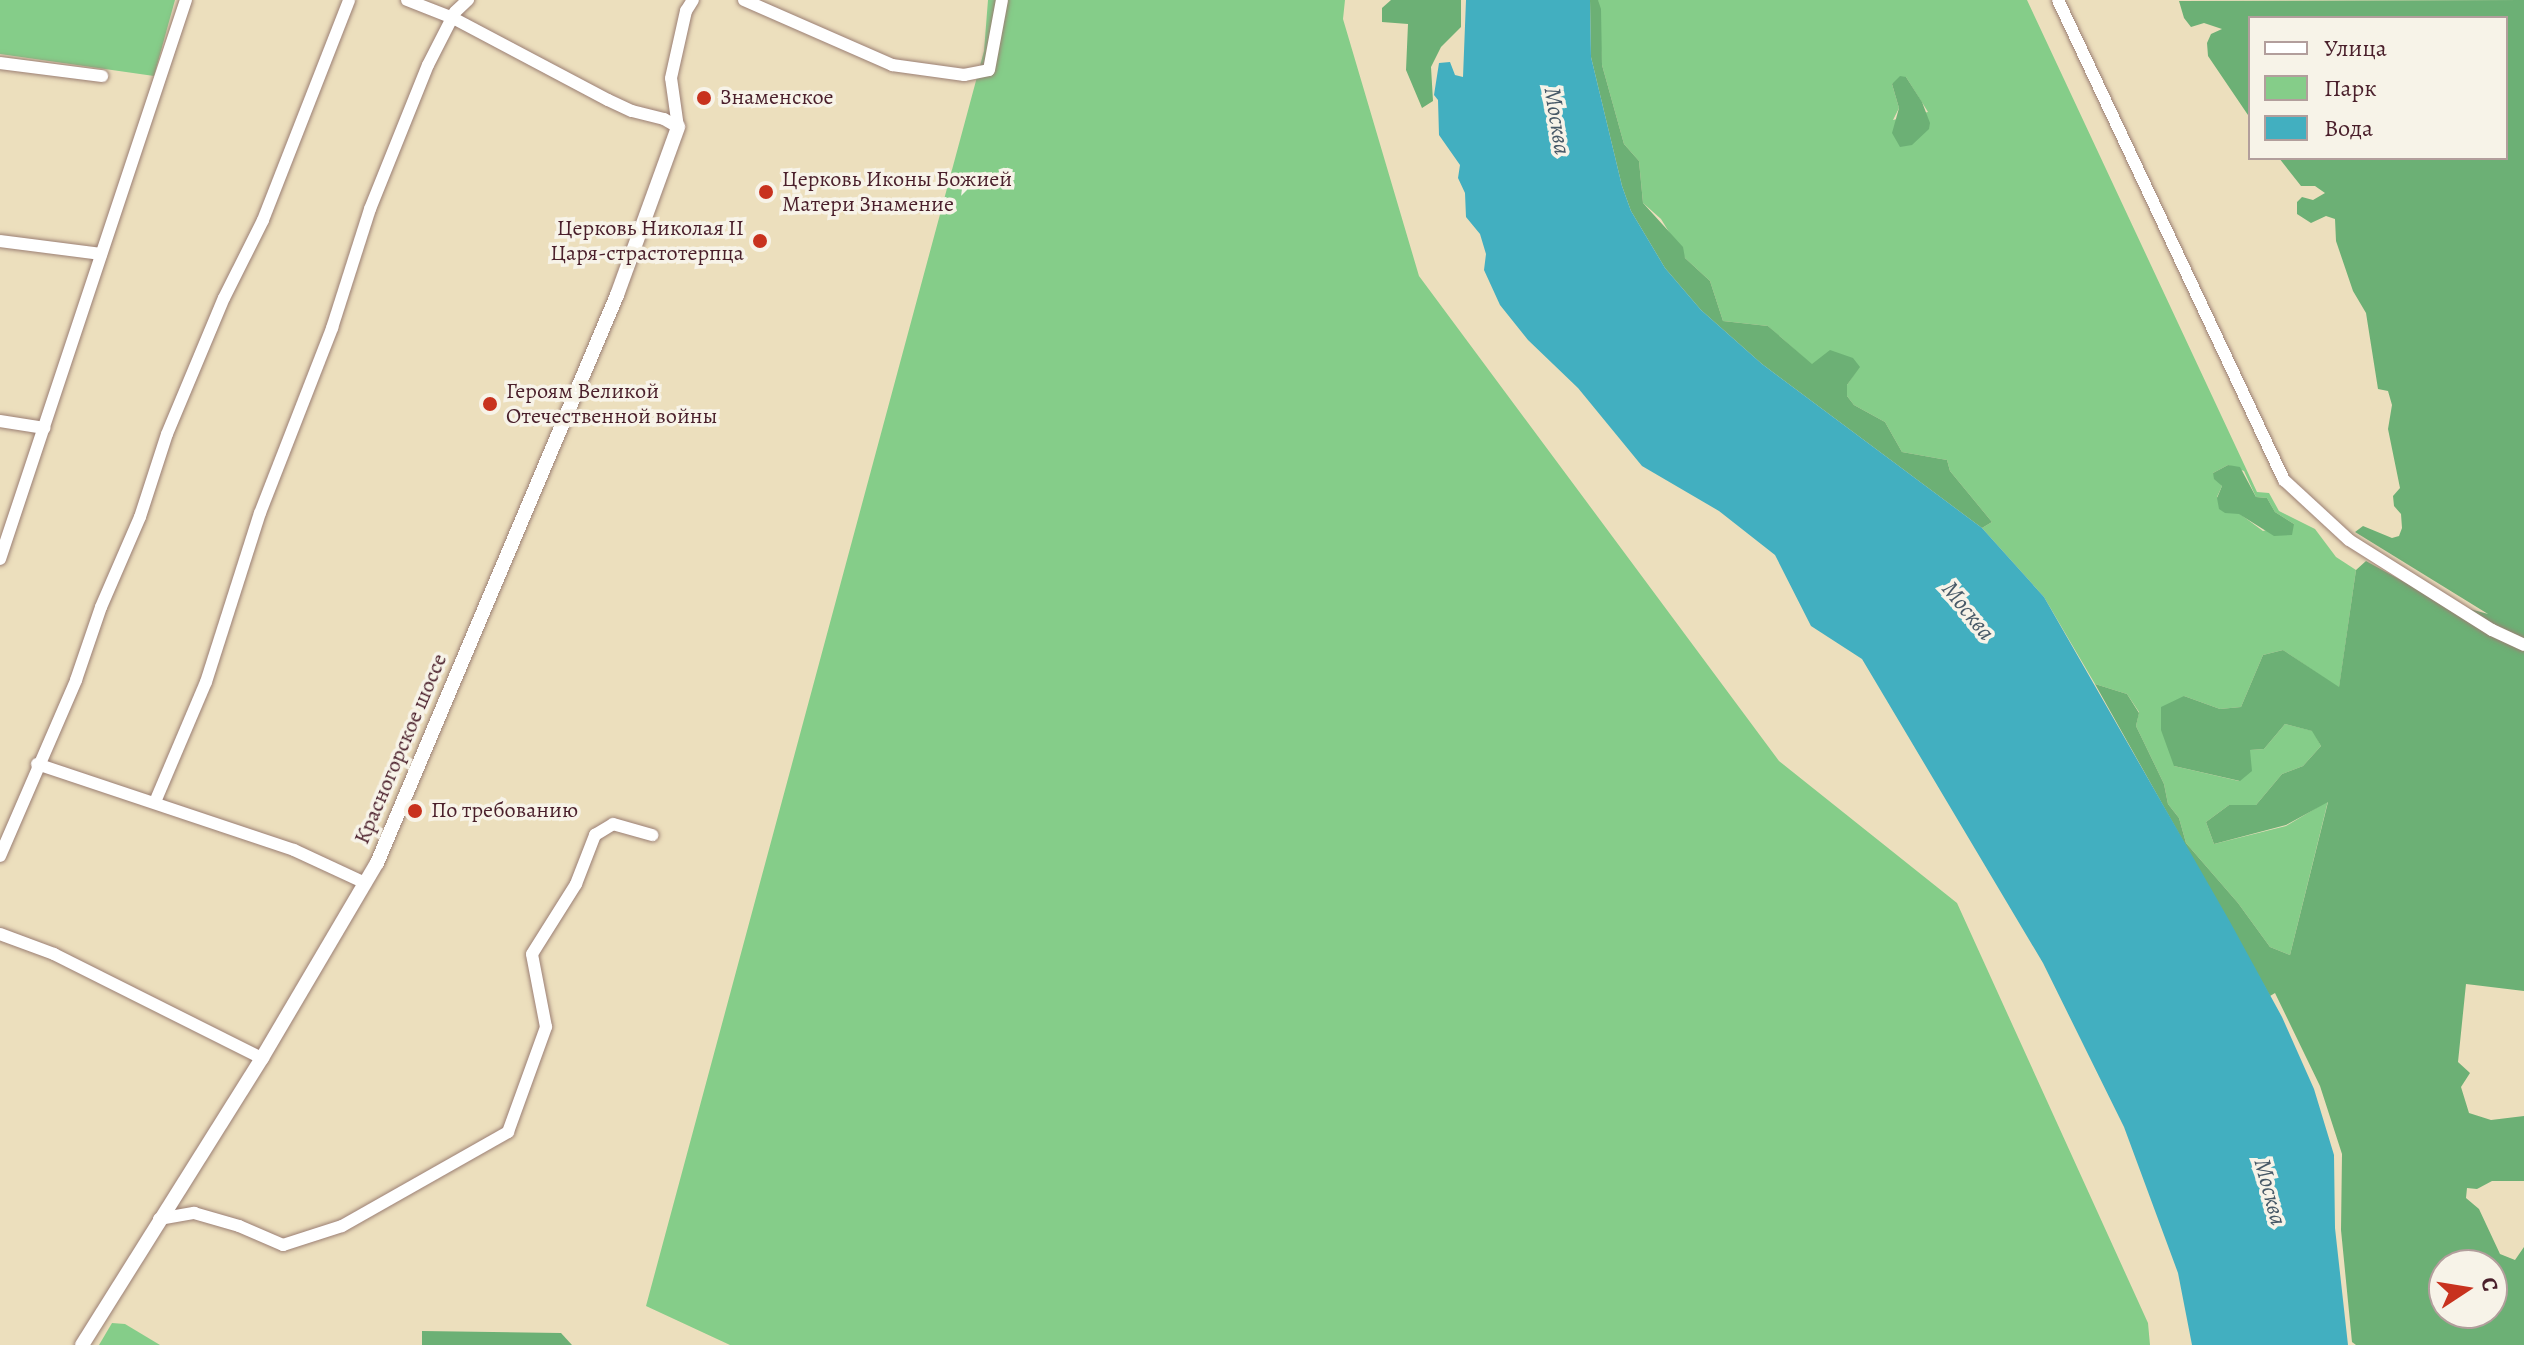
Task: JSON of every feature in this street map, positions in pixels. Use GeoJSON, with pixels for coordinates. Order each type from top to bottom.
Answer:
{"type":"FeatureCollection","features":[{"type":"Feature","properties":{"kind":"street"},"geometry":{"type":"LineString","coordinates":[[0,559],[186,0]]}},
{"type":"Feature","properties":{"kind":"street"},"geometry":{"type":"LineString","coordinates":[[0,856],[37,764],[72,691],[101,607],[140,517],[167,434],[224,298],[263,220],[349,0]]}},
{"type":"Feature","properties":{"kind":"street"},"geometry":{"type":"LineString","coordinates":[[407,0],[453,18],[608,100],[632,111],[664,119],[678,127]]}},
{"type":"Feature","properties":{"kind":"street"},"geometry":{"type":"LineString","coordinates":[[155,802],[206,682],[260,513],[325,348],[370,209],[428,65],[453,18],[468,0]]}},
{"type":"Feature","properties":{"kind":"street"},"geometry":{"type":"LineString","coordinates":[[678,127],[671,78],[686,11],[693,0]]}},
{"type":"Feature","properties":{"kind":"street"},"geometry":{"type":"LineString","coordinates":[[744,0],[892,65],[964,75],[989,70],[1002,0]]}},
{"type":"Feature","properties":{"kind":"street"},"geometry":{"type":"LineString","coordinates":[[2058,0],[2284,480],[2349,540],[2492,630],[2524,645]]}},
{"type":"Feature","properties":{"kind":"street"},"geometry":{"type":"LineString","coordinates":[[0,63],[102,76]]}},
{"type":"Feature","properties":{"kind":"street"},"geometry":{"type":"LineString","coordinates":[[678,127],[684,104]]}},
{"type":"Feature","properties":{"kind":"street","name":"Красногорское шоссе"},"geometry":{"type":"LineString","coordinates":[[82,1345],[262,1058],[365,883],[617,295],[678,127]]}},
{"type":"Feature","properties":{"kind":"street"},"geometry":{"type":"LineString","coordinates":[[0,241],[101,254]]}},
{"type":"Feature","properties":{"kind":"street"},"geometry":{"type":"LineString","coordinates":[[0,421],[44,428]]}},
{"type":"Feature","properties":{"kind":"street"},"geometry":{"type":"LineString","coordinates":[[37,764],[294,850],[365,883]]}},
{"type":"Feature","properties":{"kind":"street"},"geometry":{"type":"LineString","coordinates":[[159,1219],[194,1213],[239,1226],[283,1245],[342,1226],[508,1132],[546,1027],[532,954],[576,884],[595,835],[613,824],[652,835]]}},
{"type":"Feature","properties":{"kind":"street"},"geometry":{"type":"LineString","coordinates":[[0,934],[54,954],[262,1058]]}},
{"type":"Feature","properties":{"kind":"green space"},"geometry":{"type":"Polygon","coordinates":[[[0,0],[175,0],[154,76],[0,54],[0,0]]]}},
{"type":"Feature","properties":{"kind":"green space"},"geometry":{"type":"Polygon","coordinates":[[[988,0],[1345,0],[1343,19],[1419,276],[1779,761],[1957,903],[2148,1323],[2150,1345],[730,1345],[646,1306],[984,51],[988,0]]]}},
{"type":"Feature","properties":{"kind":"green space"},"geometry":{"type":"Polygon","coordinates":[[[1391,0],[1461,0],[1461,27],[1441,47],[1431,67],[1433,101],[1422,108],[1406,70],[1408,24],[1382,22],[1382,8],[1391,0]]]}},
{"type":"Feature","properties":{"kind":"green space"},"geometry":{"type":"Polygon","coordinates":[[[1590,0],[1598,0],[1601,9],[1602,65],[1624,144],[1639,161],[1643,203],[1683,247],[1685,258],[1710,281],[1723,321],[1768,326],[1812,364],[1830,350],[1853,358],[1860,367],[1847,385],[1847,396],[1854,405],[1885,422],[1902,452],[1947,460],[1950,471],[1992,522],[1982,528],[1762,364],[1701,310],[1665,268],[1631,211],[1622,186],[1591,57],[1590,0]]]}},
{"type":"Feature","properties":{"kind":"green space"},"geometry":{"type":"Polygon","coordinates":[[[1598,0],[2027,0],[2257,492],[2269,493],[2279,511],[2315,529],[2336,557],[2356,570],[2339,688],[2283,650],[2263,655],[2241,707],[2220,709],[2184,696],[2174,766],[2239,781],[2250,750],[2264,749],[2285,724],[2313,731],[2321,746],[2303,766],[2282,774],[2256,805],[2229,805],[2206,822],[2214,844],[2286,826],[2328,801],[2290,955],[2270,947],[2238,903],[2186,843],[2179,818],[2168,804],[2164,784],[2136,726],[2139,712],[2127,694],[2095,684],[2044,597],[1982,528],[1992,522],[1950,471],[1947,460],[1902,452],[1885,422],[1854,405],[1847,396],[1847,385],[1859,367],[1812,365],[1768,326],[1723,321],[1710,281],[1685,258],[1661,219],[1643,203],[1639,161],[1624,144],[1602,65],[1598,0]],[[1906,77],[1892,84],[1899,108],[1893,120],[1928,112],[1906,77]],[[2228,465],[2213,473],[2222,486],[2217,497],[2263,531],[2294,524],[2275,512],[2267,498],[2256,497],[2244,471],[2228,465]]]}},
{"type":"Feature","properties":{"kind":"green space"},"geometry":{"type":"Polygon","coordinates":[[[2524,0],[2524,991],[2466,984],[2458,1062],[2470,1073],[2461,1087],[2469,1113],[2491,1120],[2524,1116],[2524,1181],[2492,1181],[2477,1189],[2467,1188],[2466,1198],[2479,1209],[2498,1249],[2428,1249],[2428,1329],[2508,1329],[2508,1257],[2515,1260],[2524,1247],[2524,1345],[2356,1345],[2352,1342],[2341,1230],[2342,1154],[2320,1086],[2275,993],[2270,996],[2095,684],[2127,694],[2139,713],[2136,726],[2164,784],[2168,804],[2179,818],[2186,843],[2238,903],[2270,947],[2290,955],[2328,802],[2286,825],[2214,844],[2206,822],[2229,805],[2256,805],[2282,774],[2303,766],[2321,746],[2312,731],[2285,724],[2264,749],[2250,750],[2252,771],[2240,781],[2174,766],[2161,730],[2161,707],[2184,696],[2220,709],[2241,707],[2263,655],[2283,650],[2339,687],[2356,570],[2366,561],[2437,600],[2488,614],[2355,532],[2363,526],[2392,538],[2399,536],[2402,528],[2401,514],[2394,506],[2393,496],[2400,488],[2388,429],[2392,405],[2388,391],[2378,389],[2366,313],[2353,291],[2336,241],[2335,219],[2326,216],[2311,223],[2297,214],[2297,202],[2302,197],[2313,200],[2325,193],[2315,186],[2301,186],[2281,160],[2508,160],[2508,16],[2248,16],[2248,115],[2208,56],[2207,43],[2211,34],[2222,29],[2204,23],[2191,27],[2184,18],[2179,1],[2524,0]]]}},
{"type":"Feature","properties":{"kind":"green space"},"geometry":{"type":"Polygon","coordinates":[[[1900,76],[1906,77],[1922,102],[1930,123],[1929,129],[1912,145],[1900,147],[1892,133],[1899,108],[1892,84],[1900,76]]]}},
{"type":"Feature","properties":{"kind":"green space"},"geometry":{"type":"Polygon","coordinates":[[[2228,465],[2240,467],[2256,497],[2267,498],[2275,512],[2294,524],[2292,535],[2274,536],[2239,514],[2225,513],[2219,509],[2217,498],[2222,486],[2214,479],[2213,473],[2228,465]]]}},
{"type":"Feature","properties":{"kind":"green space"},"geometry":{"type":"Polygon","coordinates":[[[112,1323],[125,1324],[160,1345],[99,1345],[112,1323]]]}},
{"type":"Feature","properties":{"kind":"green space"},"geometry":{"type":"Polygon","coordinates":[[[422,1331],[561,1333],[572,1345],[422,1345],[422,1331]]]}},
{"type":"Feature","properties":{"kind":"water","name":"Москва"},"geometry":{"type":"Polygon","coordinates":[[[1466,0],[1590,0],[1591,57],[1622,186],[1631,211],[1665,268],[1701,310],[1762,364],[1982,528],[2044,597],[2229,920],[2282,1017],[2314,1089],[2334,1155],[2335,1228],[2348,1345],[2192,1345],[2178,1273],[2124,1127],[2043,963],[1862,659],[1811,626],[1775,555],[1719,511],[1642,466],[1578,388],[1528,340],[1500,305],[1484,270],[1486,254],[1480,234],[1466,217],[1465,193],[1458,178],[1460,165],[1439,135],[1438,100],[1434,95],[1439,63],[1450,62],[1455,75],[1463,77],[1466,0]]]}},
{"type":"Feature","properties":{"kind":"place","name":"Знаменское"},"geometry":{"type":"Point","coordinates":[704,98]}},
{"type":"Feature","properties":{"kind":"place","name":"Церковь Иконы Божией Матери Знамение"},"geometry":{"type":"Point","coordinates":[766,192]}},
{"type":"Feature","properties":{"kind":"place","name":"Церковь Николая II Царя-страстотерпца"},"geometry":{"type":"Point","coordinates":[760,241]}},
{"type":"Feature","properties":{"kind":"place","name":"Героям Великой Отечественной войны"},"geometry":{"type":"Point","coordinates":[490,404]}},
{"type":"Feature","properties":{"kind":"place","name":"По требованию"},"geometry":{"type":"Point","coordinates":[415,811]}}]}
